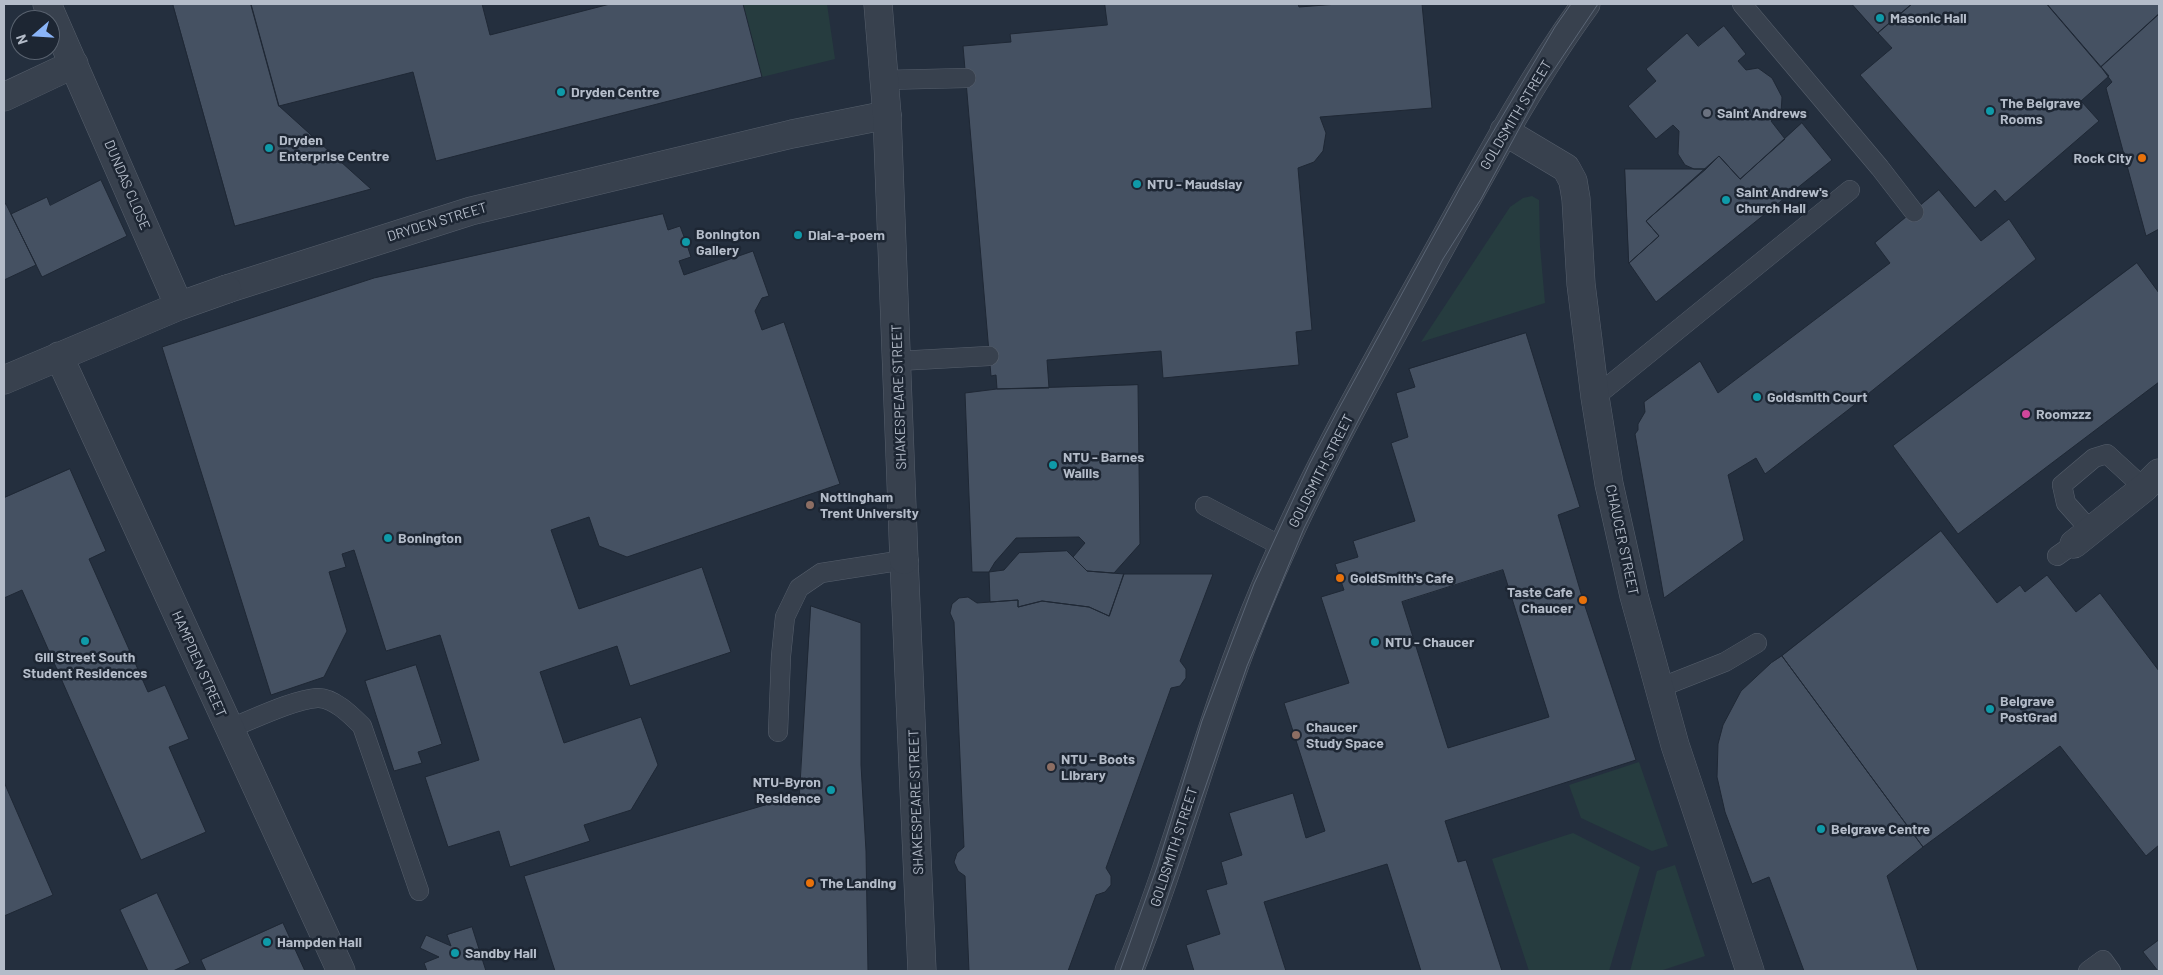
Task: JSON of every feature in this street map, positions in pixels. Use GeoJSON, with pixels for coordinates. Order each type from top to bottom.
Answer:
{"type":"FeatureCollection","features":[{"type":"Feature","properties":{"kind":"street","name":"DUNDAS CLOSE"},"geometry":{"type":"LineString","coordinates":[[47,4],[180,306]]}},
{"type":"Feature","properties":{"kind":"street","name":"SHAKESPEARE STREET"},"geometry":{"type":"LineString","coordinates":[[878,4],[887,115],[922,971]]}},
{"type":"Feature","properties":{"kind":"street","name":"GOLDSMITH STREET"},"geometry":{"type":"LineString","coordinates":[[1129,971],[1147,927],[1234,666],[1264,589],[1283,547],[1363,389],[1504,131],[1564,34],[1586,4]]}},
{"type":"Feature","properties":{"kind":"street"},"geometry":{"type":"LineString","coordinates":[[4,97],[74,64]]}},
{"type":"Feature","properties":{"kind":"street","name":"DRYDEN STREET"},"geometry":{"type":"LineString","coordinates":[[4,380],[180,306],[227,289],[471,211],[792,134],[887,115]]}},
{"type":"Feature","properties":{"kind":"street","name":"CHAUCER STREET"},"geometry":{"type":"LineString","coordinates":[[1504,131],[1566,168],[1573,181],[1576,199],[1581,284],[1595,397],[1611,493],[1634,596],[1675,745],[1750,971]]}},
{"type":"Feature","properties":{"kind":"street","name":"HAMPDEN STREET"},"geometry":{"type":"LineString","coordinates":[[59,356],[228,729],[341,971]]}},
{"type":"Feature","properties":{"kind":"street"},"geometry":{"type":"LineString","coordinates":[[2074,544],[2152,481]]}},
{"type":"Feature","properties":{"kind":"lane"},"geometry":{"type":"LineString","coordinates":[[1742,4],[1880,168],[1914,212]]}},
{"type":"Feature","properties":{"kind":"lane"},"geometry":{"type":"LineString","coordinates":[[884,80],[966,78]]}},
{"type":"Feature","properties":{"kind":"lane"},"geometry":{"type":"LineString","coordinates":[[1595,397],[1850,190]]}},
{"type":"Feature","properties":{"kind":"lane"},"geometry":{"type":"LineString","coordinates":[[898,362],[989,356]]}},
{"type":"Feature","properties":{"kind":"lane"},"geometry":{"type":"LineString","coordinates":[[2074,544],[2062,485],[2094,458],[2106,454],[2152,481]]}},
{"type":"Feature","properties":{"kind":"lane"},"geometry":{"type":"LineString","coordinates":[[1205,506],[1283,547]]}},
{"type":"Feature","properties":{"kind":"lane"},"geometry":{"type":"LineString","coordinates":[[778,732],[780,656],[785,617],[799,588],[821,573],[904,560]]}},
{"type":"Feature","properties":{"kind":"lane"},"geometry":{"type":"LineString","coordinates":[[1659,688],[1725,662],[1757,643]]}},
{"type":"Feature","properties":{"kind":"lane"},"geometry":{"type":"LineString","coordinates":[[228,729],[293,704],[318,698],[340,705],[362,726],[419,891]]}},
{"type":"Feature","properties":{"kind":"lane"},"geometry":{"type":"LineString","coordinates":[[2088,971],[2103,960],[2111,971]]}},
{"type":"Feature","properties":{"kind":"green space"},"geometry":{"type":"Polygon","coordinates":[[[743,4],[827,4],[835,59],[762,77],[743,4]]]}},
{"type":"Feature","properties":{"kind":"green space"},"geometry":{"type":"Polygon","coordinates":[[[1532,196],[1539,200],[1540,246],[1545,303],[1421,342],[1510,207],[1523,198],[1532,196]]]}},
{"type":"Feature","properties":{"kind":"green space"},"geometry":{"type":"Polygon","coordinates":[[[1639,762],[1668,846],[1652,851],[1581,818],[1569,785],[1639,762]]]}},
{"type":"Feature","properties":{"kind":"green space"},"geometry":{"type":"Polygon","coordinates":[[[1573,833],[1640,867],[1609,971],[1529,971],[1492,859],[1573,833]]]}},
{"type":"Feature","properties":{"kind":"green space"},"geometry":{"type":"Polygon","coordinates":[[[1675,865],[1705,956],[1660,971],[1630,971],[1657,871],[1675,865]]]}},
{"type":"Feature","properties":{"kind":"building","name":"Dryden Enterprise Centre"},"geometry":{"type":"Polygon","coordinates":[[[173,4],[251,4],[279,106],[371,189],[235,226],[173,4]]]}},
{"type":"Feature","properties":{"kind":"building","name":"Dryden Centre"},"geometry":{"type":"Polygon","coordinates":[[[251,4],[482,4],[490,35],[610,4],[743,4],[762,77],[436,161],[413,72],[279,106],[251,4]]]}},
{"type":"Feature","properties":{"kind":"building","name":"NTU - Maudslay"},"geometry":{"type":"Polygon","coordinates":[[[1105,4],[1298,4],[1299,7],[1338,4],[1422,4],[1432,108],[1320,117],[1326,133],[1323,151],[1314,162],[1298,168],[1312,330],[1296,332],[1299,365],[1163,378],[1161,351],[1047,360],[1049,388],[997,389],[996,375],[991,376],[963,46],[1011,42],[1010,34],[1107,25],[1105,4]]]}},
{"type":"Feature","properties":{"kind":"building","name":"Masonic Hall"},"geometry":{"type":"Polygon","coordinates":[[[1852,4],[1912,4],[1878,33],[1852,4]]]}},
{"type":"Feature","properties":{"kind":"building","name":"The Belgrave Rooms"},"geometry":{"type":"Polygon","coordinates":[[[1912,4],[2047,4],[2109,76],[2081,101],[2099,121],[2005,202],[1995,190],[1975,208],[1860,75],[1892,48],[1878,33],[1912,4]]]}},
{"type":"Feature","properties":{"kind":"building"},"geometry":{"type":"Polygon","coordinates":[[[2047,4],[2159,4],[2159,14],[2101,67],[2047,4]]]}},
{"type":"Feature","properties":{"kind":"building","name":"Rock City"},"geometry":{"type":"Polygon","coordinates":[[[2159,14],[2159,229],[2146,236],[2106,88],[2112,82],[2101,67],[2159,14]]]}},
{"type":"Feature","properties":{"kind":"building"},"geometry":{"type":"Polygon","coordinates":[[[1724,26],[1746,54],[1738,61],[1746,70],[1758,68],[1772,78],[1782,97],[1781,113],[1771,121],[1785,139],[1740,179],[1719,156],[1706,169],[1694,169],[1685,165],[1678,154],[1679,131],[1673,125],[1656,139],[1628,106],[1656,81],[1646,69],[1687,33],[1698,46],[1724,26]]]}},
{"type":"Feature","properties":{"kind":"building","name":"Saint Andrew's Church Hall"},"geometry":{"type":"Polygon","coordinates":[[[1802,123],[1832,160],[1656,302],[1629,263],[1659,236],[1646,221],[1719,156],[1740,179],[1802,123]]]}},
{"type":"Feature","properties":{"kind":"building"},"geometry":{"type":"Polygon","coordinates":[[[1625,169],[1706,169],[1646,221],[1659,236],[1629,263],[1625,169]]]}},
{"type":"Feature","properties":{"kind":"building"},"geometry":{"type":"Polygon","coordinates":[[[101,180],[127,236],[42,277],[11,214],[47,197],[50,205],[101,180]]]}},
{"type":"Feature","properties":{"kind":"building","name":"Goldsmith Court"},"geometry":{"type":"Polygon","coordinates":[[[1939,190],[1981,241],[2009,219],[2036,259],[1765,474],[1756,458],[1728,475],[1744,540],[1664,598],[1635,434],[1645,412],[1644,402],[1700,361],[1718,393],[1890,263],[1875,243],[1939,190]]]}},
{"type":"Feature","properties":{"kind":"building"},"geometry":{"type":"Polygon","coordinates":[[[6,204],[36,265],[4,280],[4,205],[6,204]]]}},
{"type":"Feature","properties":{"kind":"building","name":"Bonington"},"geometry":{"type":"Polygon","coordinates":[[[663,214],[668,230],[680,226],[686,242],[691,257],[679,261],[684,275],[753,251],[769,296],[762,298],[755,311],[762,330],[784,322],[840,484],[627,557],[599,546],[589,517],[551,530],[579,609],[702,567],[731,652],[630,686],[617,646],[540,672],[564,743],[641,717],[658,765],[631,810],[584,825],[590,841],[510,867],[499,831],[448,847],[425,777],[479,760],[440,635],[386,651],[354,550],[342,554],[346,567],[329,572],[347,631],[324,677],[271,695],[162,347],[374,278],[663,214]]]}},
{"type":"Feature","properties":{"kind":"building","name":"Roomzzz"},"geometry":{"type":"Polygon","coordinates":[[[2137,263],[2159,293],[2159,382],[1958,534],[1893,446],[2137,263]]]}},
{"type":"Feature","properties":{"kind":"building","name":"NTU - Chaucer"},"geometry":{"type":"Polygon","coordinates":[[[1526,333],[1580,507],[1558,515],[1583,600],[1636,760],[1445,821],[1458,862],[1466,860],[1502,971],[1421,971],[1387,864],[1264,902],[1286,971],[1194,971],[1186,945],[1220,934],[1206,890],[1227,884],[1221,862],[1242,855],[1229,813],[1293,793],[1306,838],[1325,831],[1284,703],[1349,683],[1321,597],[1344,590],[1335,564],[1358,557],[1353,541],[1415,521],[1391,443],[1408,437],[1396,393],[1415,387],[1409,369],[1526,333]],[[1503,570],[1402,602],[1448,748],[1549,717],[1503,570]]]}},
{"type":"Feature","properties":{"kind":"building","name":"NTU - Barnes Wallis"},"geometry":{"type":"Polygon","coordinates":[[[1138,385],[1140,544],[1114,573],[1087,571],[1073,557],[1085,543],[1079,537],[1016,538],[995,562],[989,572],[972,572],[965,393],[997,389],[1138,385]]]}},
{"type":"Feature","properties":{"kind":"building","name":"Gill Street South Student Residences"},"geometry":{"type":"Polygon","coordinates":[[[70,469],[106,551],[89,559],[148,692],[165,685],[189,739],[169,747],[206,832],[141,860],[22,590],[4,598],[4,498],[70,469]]]}},
{"type":"Feature","properties":{"kind":"building","name":"Belgrave PostGrad"},"geometry":{"type":"Polygon","coordinates":[[[1941,531],[1997,603],[2020,585],[2025,592],[2047,575],[2076,612],[2100,593],[2159,671],[2159,845],[2146,856],[2060,746],[1923,847],[1782,656],[1941,531]]]}},
{"type":"Feature","properties":{"kind":"building"},"geometry":{"type":"Polygon","coordinates":[[[1067,551],[1087,571],[1124,574],[1109,616],[1089,607],[1042,601],[1018,607],[1018,600],[990,602],[989,572],[1004,570],[1019,553],[1067,551]]]}},
{"type":"Feature","properties":{"kind":"building","name":"NTU - Boots Library"},"geometry":{"type":"Polygon","coordinates":[[[1124,574],[1213,574],[1180,661],[1186,669],[1186,678],[1180,686],[1171,688],[1106,868],[1111,876],[1111,885],[1105,892],[1096,895],[1068,971],[969,971],[965,876],[958,871],[954,862],[957,853],[964,847],[954,622],[950,613],[952,604],[959,598],[968,597],[977,603],[1018,600],[1018,607],[1042,601],[1089,607],[1109,616],[1124,574]]]}},
{"type":"Feature","properties":{"kind":"building","name":"NTU-Byron Residence"},"geometry":{"type":"Polygon","coordinates":[[[811,606],[861,623],[861,765],[866,851],[868,971],[555,971],[524,876],[799,795],[811,606]]]}},
{"type":"Feature","properties":{"kind":"building","name":"Belgrave Centre"},"geometry":{"type":"Polygon","coordinates":[[[1782,656],[1923,847],[1887,876],[1918,971],[1804,971],[1769,877],[1752,884],[1725,812],[1717,777],[1718,744],[1723,725],[1741,691],[1771,663],[1782,656]]]}},
{"type":"Feature","properties":{"kind":"building"},"geometry":{"type":"Polygon","coordinates":[[[416,665],[442,744],[418,752],[422,763],[394,771],[365,681],[416,665]]]}},
{"type":"Feature","properties":{"kind":"building"},"geometry":{"type":"Polygon","coordinates":[[[4,782],[53,895],[4,916],[4,782]]]}},
{"type":"Feature","properties":{"kind":"building"},"geometry":{"type":"Polygon","coordinates":[[[157,893],[190,963],[173,971],[148,971],[120,910],[157,893]]]}},
{"type":"Feature","properties":{"kind":"building","name":"Hampden Hall"},"geometry":{"type":"Polygon","coordinates":[[[283,923],[305,971],[206,971],[201,960],[283,923]]]}},
{"type":"Feature","properties":{"kind":"building","name":"Sandby Hall"},"geometry":{"type":"Polygon","coordinates":[[[472,927],[486,971],[427,971],[424,963],[439,957],[420,948],[426,935],[451,946],[447,935],[472,927]]]}},
{"type":"Feature","properties":{"kind":"building"},"geometry":{"type":"Polygon","coordinates":[[[2159,940],[2159,971],[2158,971],[2143,952],[2159,940]]]}},
{"type":"Feature","properties":{"kind":"tram line"},"geometry":{"type":"LineString","coordinates":[[1120,971],[1157,867],[1202,721],[1254,584],[1310,463],[1460,188],[1555,27],[1571,4]]}},
{"type":"Feature","properties":{"kind":"tram line"},"geometry":{"type":"LineString","coordinates":[[1142,971],[1247,666],[1304,528],[1443,259],[1481,199],[1539,92],[1598,4]]}},
{"type":"Feature","properties":{"kind":"place","name":"Masonic Hall"},"geometry":{"type":"Point","coordinates":[1880,18]}},
{"type":"Feature","properties":{"kind":"place","name":"Dryden Centre"},"geometry":{"type":"Point","coordinates":[561,92]}},
{"type":"Feature","properties":{"kind":"place","name":"The Belgrave Rooms"},"geometry":{"type":"Point","coordinates":[1990,111]}},
{"type":"Feature","properties":{"kind":"place","name":"Saint Andrews"},"geometry":{"type":"Point","coordinates":[1707,113]}},
{"type":"Feature","properties":{"kind":"place","name":"Dryden Enterprise Centre"},"geometry":{"type":"Point","coordinates":[269,148]}},
{"type":"Feature","properties":{"kind":"place","name":"Rock City"},"geometry":{"type":"Point","coordinates":[2142,158]}},
{"type":"Feature","properties":{"kind":"place","name":"NTU - Maudslay"},"geometry":{"type":"Point","coordinates":[1137,184]}},
{"type":"Feature","properties":{"kind":"place","name":"Saint Andrew's Church Hall"},"geometry":{"type":"Point","coordinates":[1726,200]}},
{"type":"Feature","properties":{"kind":"place","name":"Dial-a-poem"},"geometry":{"type":"Point","coordinates":[798,235]}},
{"type":"Feature","properties":{"kind":"place","name":"Bonington Gallery"},"geometry":{"type":"Point","coordinates":[686,242]}},
{"type":"Feature","properties":{"kind":"place","name":"Goldsmith Court"},"geometry":{"type":"Point","coordinates":[1757,397]}},
{"type":"Feature","properties":{"kind":"place","name":"Roomzzz"},"geometry":{"type":"Point","coordinates":[2026,414]}},
{"type":"Feature","properties":{"kind":"place","name":"NTU - Barnes Wallis"},"geometry":{"type":"Point","coordinates":[1053,465]}},
{"type":"Feature","properties":{"kind":"place","name":"Nottingham Trent University"},"geometry":{"type":"Point","coordinates":[810,505]}},
{"type":"Feature","properties":{"kind":"place","name":"Bonington"},"geometry":{"type":"Point","coordinates":[388,538]}},
{"type":"Feature","properties":{"kind":"place","name":"GoldSmith's Cafe"},"geometry":{"type":"Point","coordinates":[1340,578]}},
{"type":"Feature","properties":{"kind":"place","name":"Taste Cafe Chaucer"},"geometry":{"type":"Point","coordinates":[1583,600]}},
{"type":"Feature","properties":{"kind":"place","name":"Gill Street South Student Residences"},"geometry":{"type":"Point","coordinates":[85,641]}},
{"type":"Feature","properties":{"kind":"place","name":"NTU - Chaucer"},"geometry":{"type":"Point","coordinates":[1375,642]}},
{"type":"Feature","properties":{"kind":"place","name":"Belgrave PostGrad"},"geometry":{"type":"Point","coordinates":[1990,709]}},
{"type":"Feature","properties":{"kind":"place","name":"Chaucer Study Space"},"geometry":{"type":"Point","coordinates":[1296,735]}},
{"type":"Feature","properties":{"kind":"place","name":"NTU - Boots Library"},"geometry":{"type":"Point","coordinates":[1051,767]}},
{"type":"Feature","properties":{"kind":"place","name":"NTU-Byron Residence"},"geometry":{"type":"Point","coordinates":[831,790]}},
{"type":"Feature","properties":{"kind":"place","name":"Belgrave Centre"},"geometry":{"type":"Point","coordinates":[1821,829]}},
{"type":"Feature","properties":{"kind":"place","name":"The Landing"},"geometry":{"type":"Point","coordinates":[810,883]}},
{"type":"Feature","properties":{"kind":"place","name":"Hampden Hall"},"geometry":{"type":"Point","coordinates":[267,942]}},
{"type":"Feature","properties":{"kind":"place","name":"Sandby Hall"},"geometry":{"type":"Point","coordinates":[455,953]}}]}
